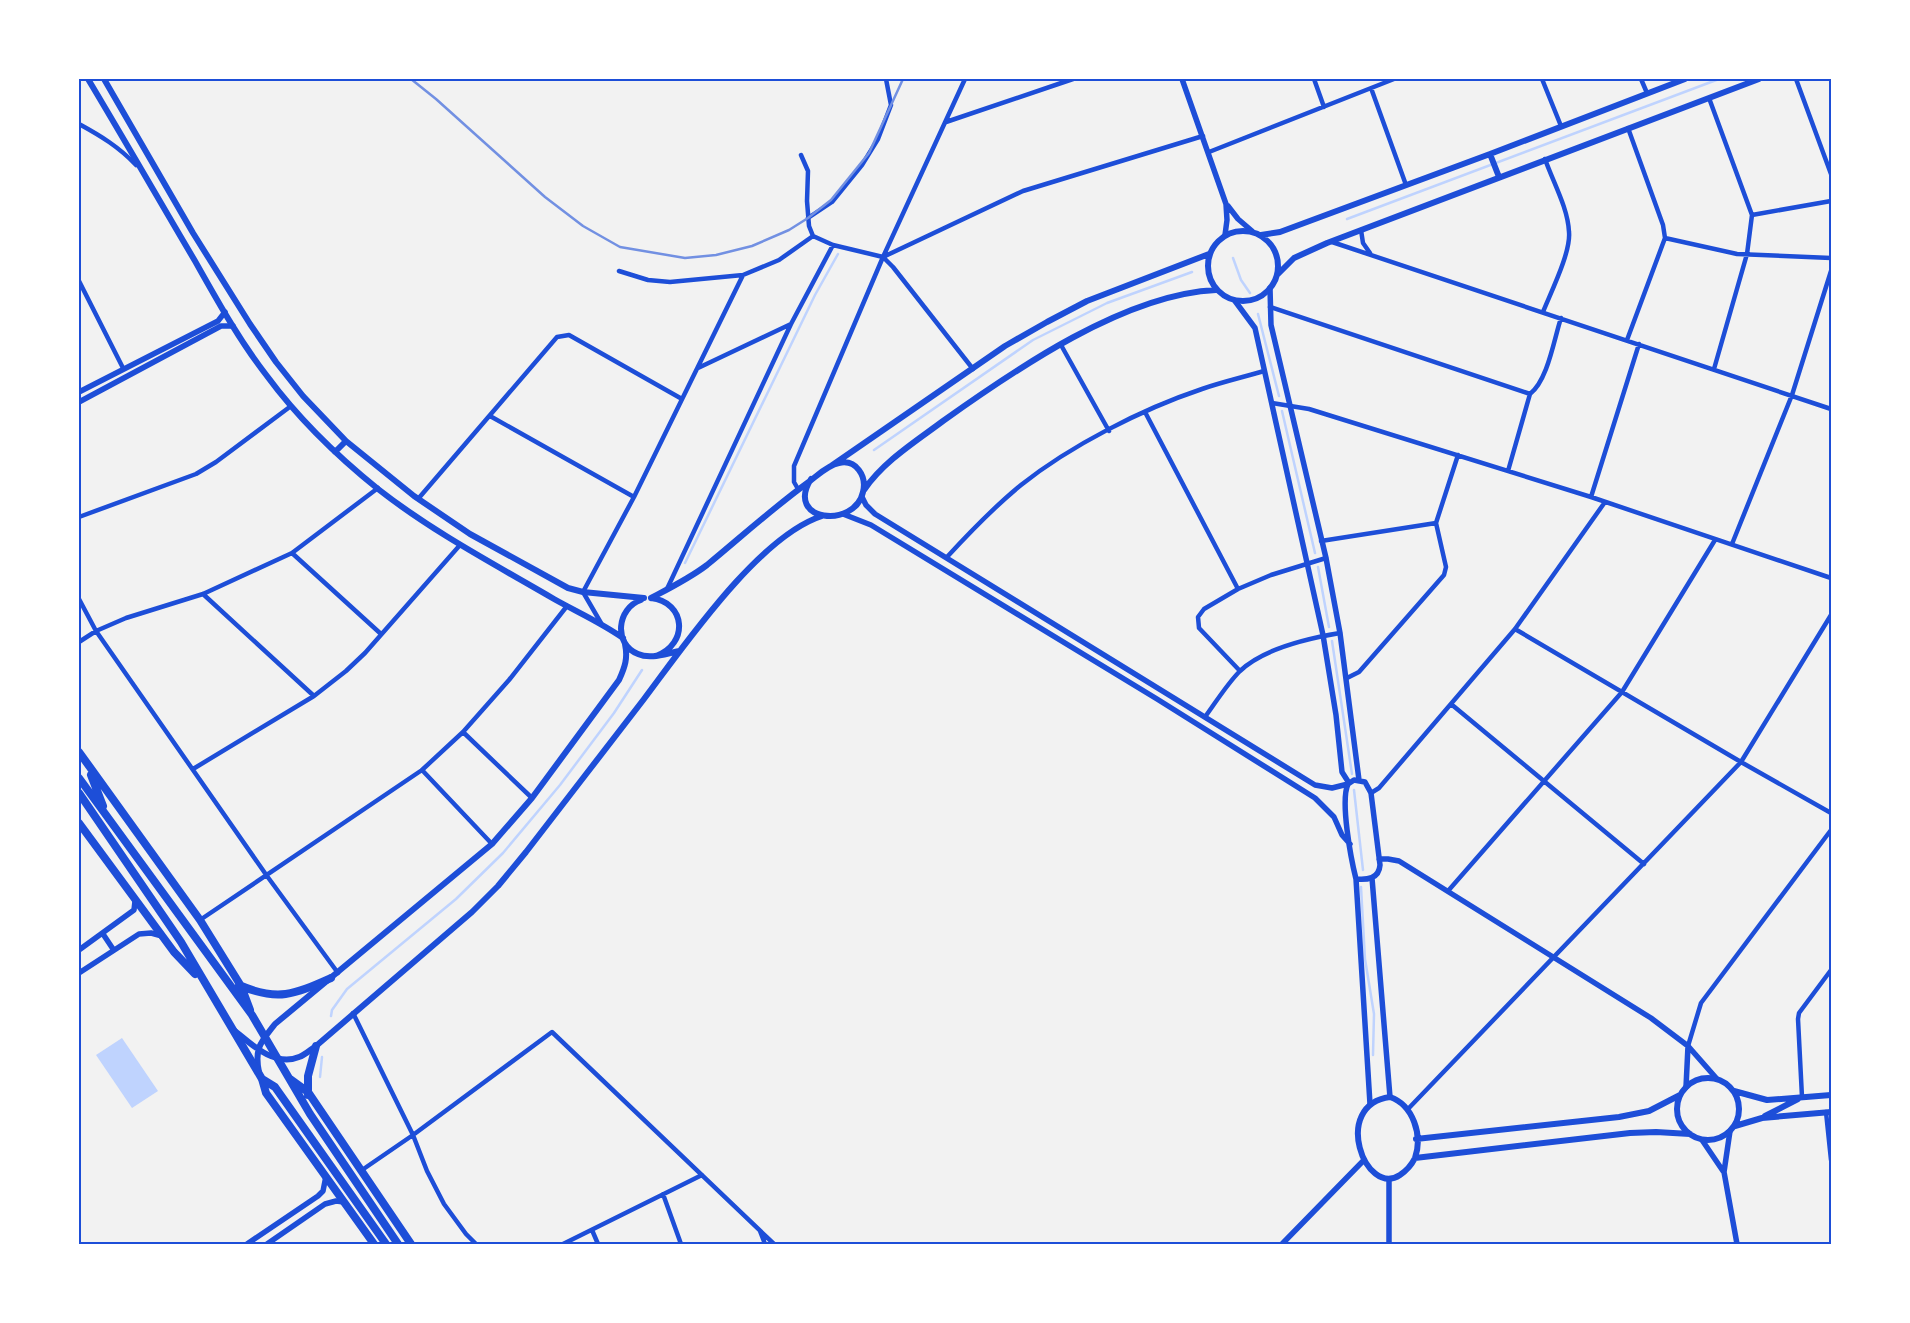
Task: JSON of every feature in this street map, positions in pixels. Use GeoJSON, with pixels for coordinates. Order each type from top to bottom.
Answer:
{"type":"FeatureCollection","features":[{"type":"Feature","properties":{"kind":"main road"},"geometry":{"type":"LineString","coordinates":[[88,79],[233,326],[266,375],[291,406],[335,452],[378,488],[460,545],[600,623],[639,655],[656,656],[680,651]]}},
{"type":"Feature","properties":{"kind":"main road"},"geometry":{"type":"LineString","coordinates":[[104,79],[179,210],[250,324],[276,362],[303,396],[346,441],[390,478],[470,534],[568,588],[583,592],[658,599],[671,607],[678,619],[680,651]]}},
{"type":"Feature","properties":{"kind":"main road"},"geometry":{"type":"LineString","coordinates":[[1261,236],[1280,232],[1685,79]]}},
{"type":"Feature","properties":{"kind":"main road"},"geometry":{"type":"LineString","coordinates":[[1277,274],[1277,257],[1268,241],[1252,231],[1243,230],[1224,235],[1213,246],[1207,263],[1208,273],[1216,290],[1235,301],[1250,300],[1264,294],[1270,288],[1277,274],[1294,258],[1332,241],[1498,174],[1544,159],[1760,79]]}},
{"type":"Feature","properties":{"kind":"main road"},"geometry":{"type":"LineString","coordinates":[[1490,154],[1498,174]]}},
{"type":"Feature","properties":{"kind":"main road"},"geometry":{"type":"LineString","coordinates":[[374,1244],[266,1093],[256,1058],[258,1049],[275,1024],[492,844],[532,798],[619,680],[627,655],[621,621],[624,613],[636,601],[648,598],[667,589],[705,566],[798,489],[1005,346],[1087,301],[1210,254]]}},
{"type":"Feature","properties":{"kind":"main road"},"geometry":{"type":"LineString","coordinates":[[229,1025],[258,1049],[277,1059],[289,1060],[299,1057],[316,1046],[472,912],[498,886],[680,651],[736,583],[778,543],[802,524],[822,516],[836,516],[850,510],[874,475],[890,460],[973,401],[1062,344],[1120,314],[1147,304],[1189,292],[1216,290]]}},
{"type":"Feature","properties":{"kind":"main road"},"geometry":{"type":"LineString","coordinates":[[335,452],[346,441]]}},
{"type":"Feature","properties":{"kind":"main road"},"geometry":{"type":"LineString","coordinates":[[830,466],[845,462],[858,469],[863,476],[863,493]]}},
{"type":"Feature","properties":{"kind":"main road"},"geometry":{"type":"LineString","coordinates":[[812,479],[807,486],[805,498],[811,510],[822,516]]}},
{"type":"Feature","properties":{"kind":"main road"},"geometry":{"type":"LineString","coordinates":[[656,656],[664,653],[675,642],[679,627]]}},
{"type":"Feature","properties":{"kind":"main road"},"geometry":{"type":"LineString","coordinates":[[79,752],[200,920],[241,986],[252,1015]]}},
{"type":"Feature","properties":{"kind":"main road"},"geometry":{"type":"LineString","coordinates":[[88,766],[107,818]]}},
{"type":"Feature","properties":{"kind":"main road"},"geometry":{"type":"LineString","coordinates":[[79,778],[252,1015],[310,1114],[398,1244]]}},
{"type":"Feature","properties":{"kind":"main road"},"geometry":{"type":"LineString","coordinates":[[79,793],[180,942],[261,1078],[275,1087],[386,1244]]}},
{"type":"Feature","properties":{"kind":"main road"},"geometry":{"type":"LineString","coordinates":[[79,823],[174,952],[204,983]]}},
{"type":"Feature","properties":{"kind":"main road"},"geometry":{"type":"LineString","coordinates":[[224,978],[266,995],[284,995],[311,987],[335,976]]}},
{"type":"Feature","properties":{"kind":"main road"},"geometry":{"type":"LineString","coordinates":[[310,1114],[308,1092],[311,1061],[316,1046]]}},
{"type":"Feature","properties":{"kind":"main road"},"geometry":{"type":"LineString","coordinates":[[288,1078],[308,1092],[411,1244]]}},
{"type":"Feature","properties":{"kind":"main road"},"geometry":{"type":"LineString","coordinates":[[1732,1128],[1740,1108],[1734,1091],[1730,1086],[1717,1079],[1700,1079],[1686,1087],[1680,1095],[1677,1105],[1678,1116],[1682,1126],[1690,1134],[1702,1140],[1722,1137],[1732,1128],[1762,1118],[1802,1097]]}},
{"type":"Feature","properties":{"kind":"main road"},"geometry":{"type":"LineString","coordinates":[[1734,1091],[1767,1100],[1831,1094]]}},
{"type":"Feature","properties":{"kind":"main road"},"geometry":{"type":"LineString","coordinates":[[1416,1139],[1620,1117],[1649,1111],[1680,1095]]}},
{"type":"Feature","properties":{"kind":"main road"},"geometry":{"type":"LineString","coordinates":[[1390,1097],[1397,1099],[1408,1109],[1414,1124],[1416,1139],[1415,1158],[1410,1166],[1402,1174],[1388,1179],[1379,1176],[1364,1160],[1358,1139],[1358,1127],[1362,1115],[1370,1104],[1379,1098],[1390,1097]]}},
{"type":"Feature","properties":{"kind":"main road"},"geometry":{"type":"LineString","coordinates":[[1762,1118],[1829,1112]]}},
{"type":"Feature","properties":{"kind":"main road"},"geometry":{"type":"LineString","coordinates":[[1415,1158],[1630,1133],[1690,1134]]}},
{"type":"Feature","properties":{"kind":"street"},"geometry":{"type":"LineString","coordinates":[[808,218],[832,202],[862,165],[878,138],[891,105],[886,79]]}},
{"type":"Feature","properties":{"kind":"street"},"geometry":{"type":"LineString","coordinates":[[798,489],[794,482],[794,466],[883,257],[965,79]]}},
{"type":"Feature","properties":{"kind":"street"},"geometry":{"type":"LineString","coordinates":[[946,122],[1073,79]]}},
{"type":"Feature","properties":{"kind":"street"},"geometry":{"type":"LineString","coordinates":[[1182,79],[1226,204],[1227,220],[1224,235]]}},
{"type":"Feature","properties":{"kind":"street"},"geometry":{"type":"LineString","coordinates":[[1314,79],[1324,106]]}},
{"type":"Feature","properties":{"kind":"street"},"geometry":{"type":"LineString","coordinates":[[1209,152],[1394,79]]}},
{"type":"Feature","properties":{"kind":"street"},"geometry":{"type":"LineString","coordinates":[[1542,79],[1561,126]]}},
{"type":"Feature","properties":{"kind":"street"},"geometry":{"type":"LineString","coordinates":[[1641,79],[1647,93]]}},
{"type":"Feature","properties":{"kind":"street"},"geometry":{"type":"LineString","coordinates":[[1796,79],[1831,174]]}},
{"type":"Feature","properties":{"kind":"street"},"geometry":{"type":"LineString","coordinates":[[1371,88],[1406,185]]}},
{"type":"Feature","properties":{"kind":"street"},"geometry":{"type":"LineString","coordinates":[[1709,98],[1752,215],[1747,254],[1714,370]]}},
{"type":"Feature","properties":{"kind":"street"},"geometry":{"type":"LineString","coordinates":[[79,124],[108,140],[142,170]]}},
{"type":"Feature","properties":{"kind":"street"},"geometry":{"type":"LineString","coordinates":[[1627,340],[1665,238],[1663,225],[1628,128]]}},
{"type":"Feature","properties":{"kind":"street"},"geometry":{"type":"LineString","coordinates":[[883,257],[1022,191],[1203,136]]}},
{"type":"Feature","properties":{"kind":"street"},"geometry":{"type":"LineString","coordinates":[[801,155],[808,171],[806,201],[808,226],[812,236],[833,244],[883,257],[893,267],[973,369]]}},
{"type":"Feature","properties":{"kind":"street"},"geometry":{"type":"LineString","coordinates":[[1543,312],[1568,246],[1569,233],[1567,217],[1544,159]]}},
{"type":"Feature","properties":{"kind":"street"},"geometry":{"type":"LineString","coordinates":[[1752,215],[1831,201]]}},
{"type":"Feature","properties":{"kind":"street"},"geometry":{"type":"LineString","coordinates":[[1226,204],[1238,219],[1252,231]]}},
{"type":"Feature","properties":{"kind":"street"},"geometry":{"type":"LineString","coordinates":[[1361,230],[1363,243],[1371,254]]}},
{"type":"Feature","properties":{"kind":"street"},"geometry":{"type":"LineString","coordinates":[[619,271],[648,280],[670,282],[743,275],[779,260],[812,236]]}},
{"type":"Feature","properties":{"kind":"street"},"geometry":{"type":"LineString","coordinates":[[1665,238],[1737,254],[1831,258]]}},
{"type":"Feature","properties":{"kind":"street"},"geometry":{"type":"LineString","coordinates":[[1332,241],[1831,409]]}},
{"type":"Feature","properties":{"kind":"street"},"geometry":{"type":"LineString","coordinates":[[667,589],[791,324],[833,244]]}},
{"type":"Feature","properties":{"kind":"street"},"geometry":{"type":"LineString","coordinates":[[1732,544],[1792,395],[1831,271]]}},
{"type":"Feature","properties":{"kind":"street"},"geometry":{"type":"LineString","coordinates":[[600,623],[583,592],[634,497],[743,275]]}},
{"type":"Feature","properties":{"kind":"street"},"geometry":{"type":"LineString","coordinates":[[79,281],[123,368]]}},
{"type":"Feature","properties":{"kind":"street"},"geometry":{"type":"LineString","coordinates":[[1270,288],[1271,325],[1326,558],[1340,632],[1359,780]]}},
{"type":"Feature","properties":{"kind":"street"},"geometry":{"type":"LineString","coordinates":[[1235,301],[1255,328],[1323,636],[1336,715],[1342,772],[1348,784],[1344,797],[1356,879],[1370,1104]]}},
{"type":"Feature","properties":{"kind":"street"},"geometry":{"type":"LineString","coordinates":[[1270,308],[1530,394]]}},
{"type":"Feature","properties":{"kind":"street"},"geometry":{"type":"LineString","coordinates":[[79,392],[218,321],[225,312]]}},
{"type":"Feature","properties":{"kind":"street"},"geometry":{"type":"LineString","coordinates":[[1508,471],[1530,394],[1538,388],[1543,377],[1561,318]]}},
{"type":"Feature","properties":{"kind":"street"},"geometry":{"type":"LineString","coordinates":[[698,368],[791,324]]}},
{"type":"Feature","properties":{"kind":"street"},"geometry":{"type":"LineString","coordinates":[[79,402],[221,326],[233,326]]}},
{"type":"Feature","properties":{"kind":"street"},"geometry":{"type":"LineString","coordinates":[[418,499],[557,337],[569,335],[682,399]]}},
{"type":"Feature","properties":{"kind":"street"},"geometry":{"type":"LineString","coordinates":[[1062,344],[1109,431]]}},
{"type":"Feature","properties":{"kind":"street"},"geometry":{"type":"LineString","coordinates":[[1591,497],[1639,344]]}},
{"type":"Feature","properties":{"kind":"street"},"geometry":{"type":"LineString","coordinates":[[947,557],[982,519],[1021,485],[1063,456],[1145,412],[1202,389],[1264,371]]}},
{"type":"Feature","properties":{"kind":"street"},"geometry":{"type":"LineString","coordinates":[[1272,403],[1309,409],[1458,455],[1591,497],[1831,578]]}},
{"type":"Feature","properties":{"kind":"street"},"geometry":{"type":"LineString","coordinates":[[79,517],[196,474],[216,462],[291,406]]}},
{"type":"Feature","properties":{"kind":"street"},"geometry":{"type":"LineString","coordinates":[[1145,412],[1238,588]]}},
{"type":"Feature","properties":{"kind":"street"},"geometry":{"type":"LineString","coordinates":[[490,416],[634,497]]}},
{"type":"Feature","properties":{"kind":"street"},"geometry":{"type":"LineString","coordinates":[[1347,678],[1359,672],[1444,575],[1446,567],[1436,524],[1458,455]]}},
{"type":"Feature","properties":{"kind":"street"},"geometry":{"type":"LineString","coordinates":[[79,642],[96,631],[126,618],[203,594],[292,553],[378,488]]}},
{"type":"Feature","properties":{"kind":"street"},"geometry":{"type":"LineString","coordinates":[[863,493],[866,505],[876,514],[1315,785],[1332,788],[1348,784],[1354,780],[1365,782],[1372,794],[1380,869],[1378,874],[1372,878],[1356,879]]}},
{"type":"Feature","properties":{"kind":"street"},"geometry":{"type":"LineString","coordinates":[[1372,794],[1515,629],[1605,502]]}},
{"type":"Feature","properties":{"kind":"street"},"geometry":{"type":"LineString","coordinates":[[843,514],[871,525],[1157,699],[1315,798],[1334,817],[1342,835],[1350,844]]}},
{"type":"Feature","properties":{"kind":"street"},"geometry":{"type":"LineString","coordinates":[[1321,541],[1436,524]]}},
{"type":"Feature","properties":{"kind":"street"},"geometry":{"type":"LineString","coordinates":[[1448,891],[1622,692],[1715,540]]}},
{"type":"Feature","properties":{"kind":"street"},"geometry":{"type":"LineString","coordinates":[[193,768],[314,696],[346,672],[460,545]]}},
{"type":"Feature","properties":{"kind":"street"},"geometry":{"type":"LineString","coordinates":[[292,553],[381,634]]}},
{"type":"Feature","properties":{"kind":"street"},"geometry":{"type":"LineString","coordinates":[[1240,671],[1199,628],[1198,617],[1204,609],[1238,588],[1326,558]]}},
{"type":"Feature","properties":{"kind":"street"},"geometry":{"type":"LineString","coordinates":[[203,594],[314,696]]}},
{"type":"Feature","properties":{"kind":"street"},"geometry":{"type":"LineString","coordinates":[[79,599],[96,631],[193,768],[335,976]]}},
{"type":"Feature","properties":{"kind":"street"},"geometry":{"type":"LineString","coordinates":[[200,920],[422,770],[463,732],[510,680],[567,606]]}},
{"type":"Feature","properties":{"kind":"street"},"geometry":{"type":"LineString","coordinates":[[1408,1109],[1741,762],[1831,615]]}},
{"type":"Feature","properties":{"kind":"street"},"geometry":{"type":"LineString","coordinates":[[1515,629],[1831,813]]}},
{"type":"Feature","properties":{"kind":"street"},"geometry":{"type":"LineString","coordinates":[[1206,717],[1240,671],[1268,653],[1340,632]]}},
{"type":"Feature","properties":{"kind":"street"},"geometry":{"type":"LineString","coordinates":[[1451,704],[1644,864]]}},
{"type":"Feature","properties":{"kind":"street"},"geometry":{"type":"LineString","coordinates":[[463,732],[532,798]]}},
{"type":"Feature","properties":{"kind":"street"},"geometry":{"type":"LineString","coordinates":[[422,770],[492,844]]}},
{"type":"Feature","properties":{"kind":"street"},"geometry":{"type":"LineString","coordinates":[[1686,1087],[1688,1046],[1701,1003],[1831,830]]}},
{"type":"Feature","properties":{"kind":"street"},"geometry":{"type":"LineString","coordinates":[[1379,860],[1388,858],[1399,861],[1651,1018],[1688,1046],[1717,1079]]}},
{"type":"Feature","properties":{"kind":"street"},"geometry":{"type":"LineString","coordinates":[[1372,878],[1390,1097]]}},
{"type":"Feature","properties":{"kind":"street"},"geometry":{"type":"LineString","coordinates":[[79,950],[134,910],[135,901]]}},
{"type":"Feature","properties":{"kind":"street"},"geometry":{"type":"LineString","coordinates":[[79,973],[113,949],[139,934],[151,933],[162,936]]}},
{"type":"Feature","properties":{"kind":"street"},"geometry":{"type":"LineString","coordinates":[[103,934],[113,949]]}},
{"type":"Feature","properties":{"kind":"street"},"geometry":{"type":"LineString","coordinates":[[1802,1097],[1798,1019],[1800,1013],[1831,970]]}},
{"type":"Feature","properties":{"kind":"street"},"geometry":{"type":"LineString","coordinates":[[353,1013],[413,1135],[427,1171],[444,1204],[466,1234],[476,1244]]}},
{"type":"Feature","properties":{"kind":"street"},"geometry":{"type":"LineString","coordinates":[[362,1170],[413,1135],[552,1032],[774,1244]]}},
{"type":"Feature","properties":{"kind":"street"},"geometry":{"type":"LineString","coordinates":[[1829,1112],[1831,1160]]}},
{"type":"Feature","properties":{"kind":"street"},"geometry":{"type":"LineString","coordinates":[[1732,1128],[1726,1151],[1724,1172],[1737,1244]]}},
{"type":"Feature","properties":{"kind":"street"},"geometry":{"type":"LineString","coordinates":[[1702,1140],[1724,1172]]}},
{"type":"Feature","properties":{"kind":"street"},"geometry":{"type":"LineString","coordinates":[[1286,1243],[1364,1160]]}},
{"type":"Feature","properties":{"kind":"street"},"geometry":{"type":"LineString","coordinates":[[563,1244],[702,1175]]}},
{"type":"Feature","properties":{"kind":"street"},"geometry":{"type":"LineString","coordinates":[[247,1244],[318,1196],[323,1191],[326,1176]]}},
{"type":"Feature","properties":{"kind":"street"},"geometry":{"type":"LineString","coordinates":[[1388,1179],[1389,1244]]}},
{"type":"Feature","properties":{"kind":"street"},"geometry":{"type":"LineString","coordinates":[[663,1194],[681,1244]]}},
{"type":"Feature","properties":{"kind":"street"},"geometry":{"type":"LineString","coordinates":[[267,1244],[325,1204],[336,1201],[344,1202]]}},
{"type":"Feature","properties":{"kind":"street"},"geometry":{"type":"LineString","coordinates":[[274,1226],[279,1229],[280,1235]]}},
{"type":"Feature","properties":{"kind":"street"},"geometry":{"type":"LineString","coordinates":[[592,1230],[598,1244]]}},
{"type":"Feature","properties":{"kind":"street"},"geometry":{"type":"LineString","coordinates":[[760,1231],[765,1244]]}},
{"type":"Feature","properties":{"kind":"water"},"geometry":{"type":"Polygon","coordinates":[[[122,1038],[158,1091],[132,1108],[96,1055],[122,1038]]]}},
{"type":"Feature","properties":{"kind":"waterway"},"geometry":{"type":"LineString","coordinates":[[1347,219],[1719,79]]}},
{"type":"Feature","properties":{"kind":"waterway"},"geometry":{"type":"LineString","coordinates":[[685,563],[815,295],[838,254]]}},
{"type":"Feature","properties":{"kind":"waterway"},"geometry":{"type":"LineString","coordinates":[[1233,258],[1241,280],[1250,293]]}},
{"type":"Feature","properties":{"kind":"waterway"},"geometry":{"type":"LineString","coordinates":[[874,450],[1033,340],[1107,303],[1192,272]]}},
{"type":"Feature","properties":{"kind":"waterway"},"geometry":{"type":"LineString","coordinates":[[1258,314],[1279,396]]}},
{"type":"Feature","properties":{"kind":"waterway"},"geometry":{"type":"LineString","coordinates":[[1282,411],[1315,553]]}},
{"type":"Feature","properties":{"kind":"waterway"},"geometry":{"type":"LineString","coordinates":[[1318,567],[1329,627]]}},
{"type":"Feature","properties":{"kind":"waterway"},"geometry":{"type":"LineString","coordinates":[[1332,641],[1352,774]]}},
{"type":"Feature","properties":{"kind":"waterway"},"geometry":{"type":"LineString","coordinates":[[331,1016],[332,1010],[347,989],[456,899],[503,853],[560,785],[614,713],[642,670]]}},
{"type":"Feature","properties":{"kind":"waterway"},"geometry":{"type":"LineString","coordinates":[[1354,790],[1363,870]]}},
{"type":"Feature","properties":{"kind":"waterway"},"geometry":{"type":"LineString","coordinates":[[1361,887],[1365,959],[1374,1014],[1373,1055]]}},
{"type":"Feature","properties":{"kind":"waterway"},"geometry":{"type":"LineString","coordinates":[[320,1077],[322,1057]]}},
{"type":"Feature","properties":{"kind":"railway"},"geometry":{"type":"LineString","coordinates":[[411,79],[436,99],[545,197],[583,226],[620,247],[685,258],[716,255],[752,246],[789,230],[831,200],[869,153],[903,79]]}}]}
